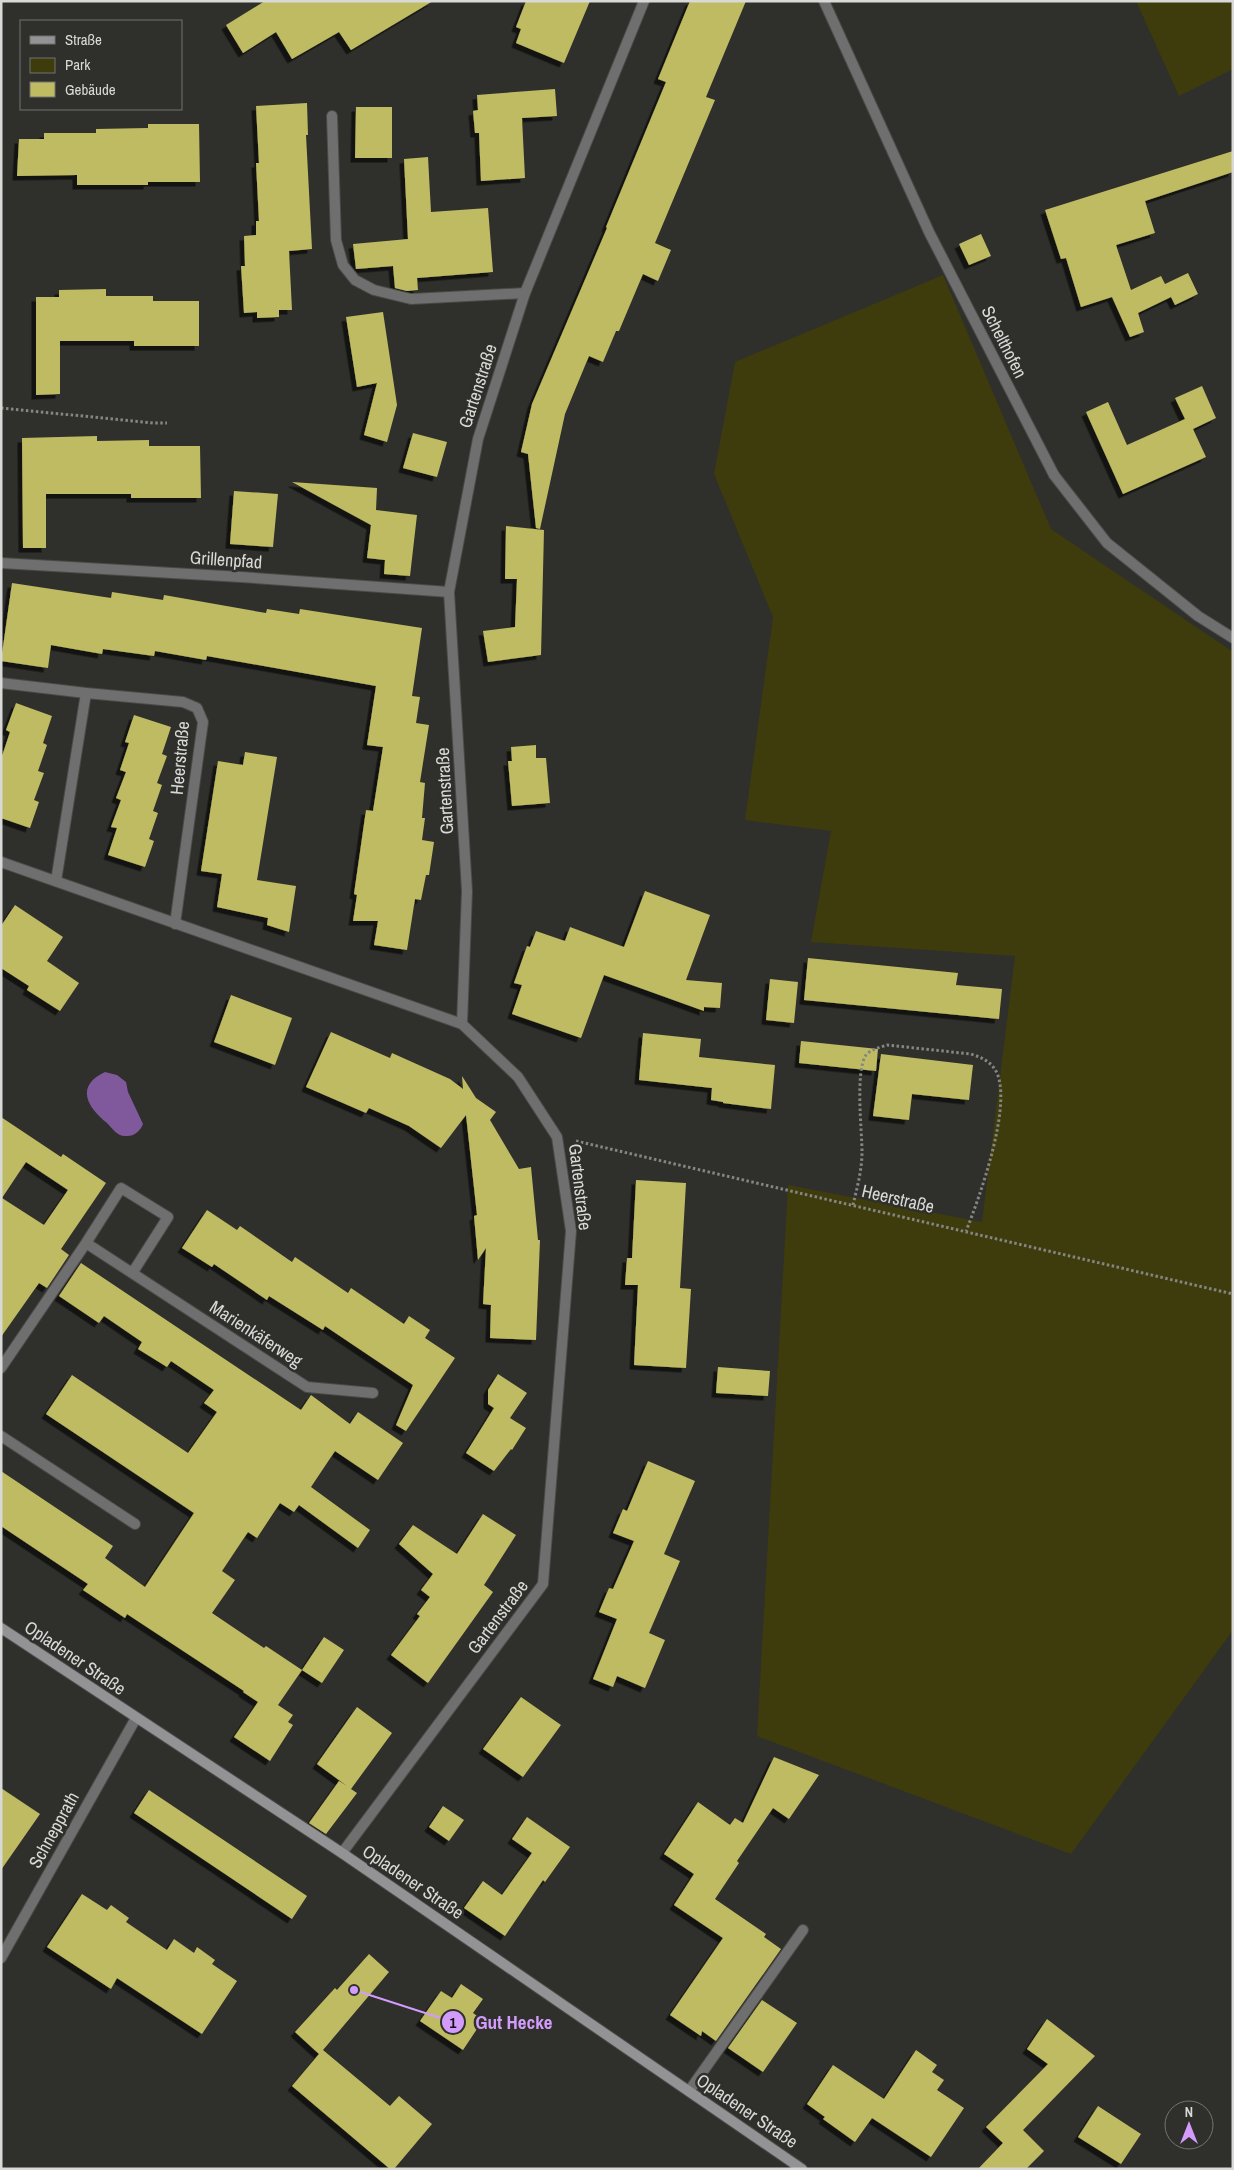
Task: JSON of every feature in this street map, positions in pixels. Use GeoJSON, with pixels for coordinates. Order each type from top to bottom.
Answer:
{"type":"FeatureCollection","features":[{"type":"Feature","properties":{"kind":"main road","name":"Opladener Straße"},"geometry":{"type":"LineString","coordinates":[[1,1628],[342,1854],[802,2169]]}},
{"type":"Feature","properties":{"kind":"street","name":"Gartenstraße"},"geometry":{"type":"LineString","coordinates":[[342,1854],[543,1584],[571,1230],[557,1136],[518,1077],[462,1024],[466,891],[449,592],[478,439],[524,294],[644,1]]}},
{"type":"Feature","properties":{"kind":"street","name":"Schelthofen"},"geometry":{"type":"LineString","coordinates":[[824,1],[929,232],[1054,475],[1107,543],[1198,616],[1233,638]]}},
{"type":"Feature","properties":{"kind":"street"},"geometry":{"type":"LineString","coordinates":[[332,116],[336,240],[343,265],[355,280],[374,290],[411,299],[524,294]]}},
{"type":"Feature","properties":{"kind":"street","name":"Grillenpfad"},"geometry":{"type":"LineString","coordinates":[[1,563],[241,577],[449,592]]}},
{"type":"Feature","properties":{"kind":"street","name":"Heerstraße"},"geometry":{"type":"LineString","coordinates":[[1,683],[183,702],[197,708],[203,722],[175,924]]}},
{"type":"Feature","properties":{"kind":"street"},"geometry":{"type":"LineString","coordinates":[[56,882],[86,693]]}},
{"type":"Feature","properties":{"kind":"street"},"geometry":{"type":"LineString","coordinates":[[1,862],[462,1024]]}},
{"type":"Feature","properties":{"kind":"street"},"geometry":{"type":"LineString","coordinates":[[1,1368],[121,1188],[168,1217],[133,1272]]}},
{"type":"Feature","properties":{"kind":"street","name":"Marienkäferweg"},"geometry":{"type":"LineString","coordinates":[[86,1243],[307,1387],[373,1394]]}},
{"type":"Feature","properties":{"kind":"street"},"geometry":{"type":"LineString","coordinates":[[1,1436],[135,1524]]}},
{"type":"Feature","properties":{"kind":"street","name":"Schnepprath"},"geometry":{"type":"LineString","coordinates":[[1,1958],[136,1718]]}},
{"type":"Feature","properties":{"kind":"street"},"geometry":{"type":"LineString","coordinates":[[689,2091],[803,1930]]}},
{"type":"Feature","properties":{"kind":"path"},"geometry":{"type":"LineString","coordinates":[[1,408],[167,423]]}},
{"type":"Feature","properties":{"kind":"path"},"geometry":{"type":"LineString","coordinates":[[853,1206],[862,1154],[861,1084],[862,1066],[866,1055],[887,1045],[971,1054],[985,1059],[994,1068],[1000,1080],[1001,1093],[1000,1114],[982,1192],[966,1232]]}},
{"type":"Feature","properties":{"kind":"path","name":"Heerstraße"},"geometry":{"type":"LineString","coordinates":[[557,1136],[1233,1294]]}},
{"type":"Feature","properties":{"kind":"green space"},"geometry":{"type":"Polygon","coordinates":[[[1136,1],[1230,1],[1233,9],[1233,69],[1179,96],[1136,1]]]}},
{"type":"Feature","properties":{"kind":"green space"},"geometry":{"type":"Polygon","coordinates":[[[943,275],[1051,529],[1233,652],[1233,1630],[1071,1854],[757,1736],[788,1185],[982,1222],[1015,956],[811,942],[831,831],[745,820],[773,617],[714,474],[735,362],[943,275]]]}},
{"type":"Feature","properties":{"kind":"shaded area"},"geometry":{"type":"Polygon","coordinates":[[[105,1072],[117,1075],[126,1082],[128,1092],[143,1124],[134,1134],[122,1136],[117,1133],[100,1117],[90,1104],[87,1090],[96,1078],[105,1072]]]}},
{"type":"Feature","properties":{"kind":"building"},"geometry":{"type":"Polygon","coordinates":[[[265,1],[433,1],[351,50],[339,32],[292,59],[276,32],[243,53],[226,25],[265,1]]]}},
{"type":"Feature","properties":{"kind":"building"},"geometry":{"type":"Polygon","coordinates":[[[526,1],[590,1],[564,63],[516,43],[521,29],[516,27],[526,1]]]}},
{"type":"Feature","properties":{"kind":"building"},"geometry":{"type":"Polygon","coordinates":[[[690,1],[746,1],[706,97],[715,100],[655,243],[671,250],[658,281],[643,274],[619,331],[616,331],[603,362],[589,356],[565,414],[540,529],[536,528],[528,454],[521,452],[532,404],[607,228],[666,82],[658,79],[690,1]]]}},
{"type":"Feature","properties":{"kind":"building"},"geometry":{"type":"Polygon","coordinates":[[[555,89],[557,116],[522,118],[525,178],[481,181],[479,133],[475,133],[473,111],[478,110],[477,95],[555,89]]]}},
{"type":"Feature","properties":{"kind":"building"},"geometry":{"type":"Polygon","coordinates":[[[307,103],[308,135],[306,135],[312,249],[289,251],[292,310],[279,310],[279,317],[257,318],[257,312],[244,313],[241,266],[245,266],[244,236],[256,235],[256,221],[259,221],[256,163],[259,163],[256,106],[307,103]]]}},
{"type":"Feature","properties":{"kind":"building"},"geometry":{"type":"Polygon","coordinates":[[[356,107],[392,107],[392,158],[355,158],[356,107]]]}},
{"type":"Feature","properties":{"kind":"building"},"geometry":{"type":"Polygon","coordinates":[[[148,124],[199,124],[200,182],[148,182],[148,185],[77,185],[77,175],[17,176],[19,139],[44,139],[44,133],[96,133],[96,129],[148,128],[148,124]]]}},
{"type":"Feature","properties":{"kind":"building"},"geometry":{"type":"Polygon","coordinates":[[[1233,151],[1233,172],[1145,201],[1155,233],[1116,245],[1131,290],[1161,276],[1165,284],[1188,273],[1198,294],[1175,305],[1171,297],[1138,313],[1144,332],[1130,337],[1112,297],[1081,307],[1066,258],[1061,259],[1045,210],[1233,151]]]}},
{"type":"Feature","properties":{"kind":"building"},"geometry":{"type":"Polygon","coordinates":[[[428,157],[431,212],[488,208],[493,272],[417,278],[418,290],[407,291],[395,288],[393,266],[356,269],[353,244],[408,239],[404,159],[428,157]]]}},
{"type":"Feature","properties":{"kind":"building"},"geometry":{"type":"Polygon","coordinates":[[[981,234],[991,256],[969,265],[959,244],[981,234]]]}},
{"type":"Feature","properties":{"kind":"building"},"geometry":{"type":"Polygon","coordinates":[[[106,289],[106,296],[153,296],[153,301],[199,301],[199,346],[134,346],[134,341],[60,341],[60,394],[36,395],[36,297],[59,297],[59,290],[106,289]]]}},
{"type":"Feature","properties":{"kind":"building"},"geometry":{"type":"Polygon","coordinates":[[[383,312],[397,405],[387,442],[364,435],[377,383],[357,387],[346,317],[383,312]]]}},
{"type":"Feature","properties":{"kind":"building"},"geometry":{"type":"Polygon","coordinates":[[[1202,386],[1216,418],[1193,429],[1206,457],[1123,494],[1086,412],[1108,402],[1127,445],[1185,419],[1175,398],[1202,386]]]}},
{"type":"Feature","properties":{"kind":"building"},"geometry":{"type":"Polygon","coordinates":[[[413,433],[447,442],[437,477],[403,468],[413,433]]]}},
{"type":"Feature","properties":{"kind":"building"},"geometry":{"type":"Polygon","coordinates":[[[97,436],[97,441],[149,440],[149,446],[200,446],[201,498],[131,498],[131,494],[46,494],[46,548],[23,548],[22,438],[97,436]]]}},
{"type":"Feature","properties":{"kind":"building"},"geometry":{"type":"Polygon","coordinates":[[[292,482],[377,488],[376,510],[417,515],[410,576],[384,574],[385,560],[367,558],[371,525],[292,482]]]}},
{"type":"Feature","properties":{"kind":"building"},"geometry":{"type":"Polygon","coordinates":[[[234,491],[278,494],[273,547],[230,544],[234,491]]]}},
{"type":"Feature","properties":{"kind":"building"},"geometry":{"type":"Polygon","coordinates":[[[506,526],[544,530],[541,655],[488,662],[483,631],[515,627],[517,579],[505,579],[506,526]]]}},
{"type":"Feature","properties":{"kind":"building"},"geometry":{"type":"Polygon","coordinates":[[[12,583],[111,598],[112,592],[163,600],[164,595],[266,613],[267,609],[299,614],[300,609],[422,628],[412,696],[420,697],[416,723],[429,725],[420,782],[425,783],[422,818],[425,818],[422,840],[434,842],[429,875],[426,875],[421,900],[415,899],[407,950],[374,945],[378,921],[353,921],[357,895],[354,894],[366,810],[373,811],[383,747],[367,745],[376,686],[207,656],[206,660],[155,651],[154,656],[103,649],[102,654],[51,645],[48,668],[1,661],[12,583]]]}},
{"type":"Feature","properties":{"kind":"building"},"geometry":{"type":"Polygon","coordinates":[[[16,703],[52,716],[43,743],[47,745],[38,771],[44,773],[34,800],[39,802],[30,828],[1,818],[1,759],[10,732],[6,730],[16,703]]]}},
{"type":"Feature","properties":{"kind":"building"},"geometry":{"type":"Polygon","coordinates":[[[134,715],[171,727],[162,754],[167,756],[157,783],[162,785],[153,811],[158,813],[149,839],[154,841],[145,867],[108,855],[117,828],[111,827],[121,800],[116,798],[126,772],[120,770],[129,743],[125,742],[134,715]]]}},
{"type":"Feature","properties":{"kind":"building"},"geometry":{"type":"Polygon","coordinates":[[[536,745],[536,758],[546,758],[550,803],[512,806],[508,761],[512,761],[511,747],[536,745]]]}},
{"type":"Feature","properties":{"kind":"building"},"geometry":{"type":"Polygon","coordinates":[[[245,752],[277,757],[257,880],[296,886],[289,932],[267,925],[268,918],[217,907],[222,874],[201,871],[218,761],[243,765],[245,752]]]}},
{"type":"Feature","properties":{"kind":"building"},"geometry":{"type":"Polygon","coordinates":[[[645,891],[710,915],[686,980],[722,983],[720,1008],[704,1007],[704,1011],[604,975],[581,1038],[512,1014],[522,985],[514,983],[527,946],[530,947],[536,931],[565,941],[570,927],[624,947],[645,891]]]}},
{"type":"Feature","properties":{"kind":"building"},"geometry":{"type":"Polygon","coordinates":[[[15,905],[63,937],[47,961],[79,983],[60,1011],[27,990],[29,986],[1,968],[1,926],[15,905]]]}},
{"type":"Feature","properties":{"kind":"building"},"geometry":{"type":"Polygon","coordinates":[[[808,958],[958,973],[956,985],[1002,989],[999,1019],[804,1000],[808,958]]]}},
{"type":"Feature","properties":{"kind":"building"},"geometry":{"type":"Polygon","coordinates":[[[770,979],[798,982],[794,1023],[766,1020],[770,979]]]}},
{"type":"Feature","properties":{"kind":"building"},"geometry":{"type":"Polygon","coordinates":[[[231,995],[292,1018],[275,1065],[214,1042],[231,995]]]}},
{"type":"Feature","properties":{"kind":"building"},"geometry":{"type":"Polygon","coordinates":[[[331,1032],[390,1058],[392,1053],[450,1079],[463,1089],[462,1076],[476,1098],[496,1112],[490,1120],[519,1169],[531,1167],[538,1240],[540,1240],[536,1340],[490,1338],[491,1305],[483,1304],[486,1248],[478,1260],[474,1216],[477,1215],[466,1115],[441,1148],[409,1126],[369,1108],[366,1113],[306,1087],[331,1032]]]}},
{"type":"Feature","properties":{"kind":"building"},"geometry":{"type":"Polygon","coordinates":[[[643,1033],[701,1039],[699,1057],[775,1065],[771,1109],[711,1100],[712,1088],[639,1080],[643,1033]]]}},
{"type":"Feature","properties":{"kind":"building"},"geometry":{"type":"Polygon","coordinates":[[[801,1041],[878,1049],[876,1071],[799,1063],[801,1041]]]}},
{"type":"Feature","properties":{"kind":"building"},"geometry":{"type":"Polygon","coordinates":[[[881,1054],[973,1065],[969,1100],[912,1094],[909,1120],[873,1116],[881,1054]]]}},
{"type":"Feature","properties":{"kind":"building"},"geometry":{"type":"Polygon","coordinates":[[[1,1117],[61,1157],[63,1154],[106,1183],[61,1249],[69,1255],[47,1288],[39,1283],[1,1337],[1,1117]],[[26,1162],[2,1198],[44,1225],[68,1190],[26,1162]]]}},
{"type":"Feature","properties":{"kind":"building"},"geometry":{"type":"Polygon","coordinates":[[[636,1180],[686,1183],[680,1288],[691,1289],[686,1368],[634,1365],[638,1285],[625,1285],[627,1258],[632,1258],[636,1180]]]}},
{"type":"Feature","properties":{"kind":"building"},"geometry":{"type":"Polygon","coordinates":[[[207,1210],[237,1230],[240,1226],[292,1262],[295,1257],[348,1293],[351,1288],[404,1324],[409,1316],[430,1330],[425,1338],[455,1358],[406,1431],[396,1425],[413,1385],[325,1326],[323,1330],[269,1296],[267,1300],[214,1264],[212,1267],[182,1248],[207,1210]]]}},
{"type":"Feature","properties":{"kind":"building"},"geometry":{"type":"Polygon","coordinates":[[[81,1263],[301,1410],[311,1395],[350,1424],[358,1412],[403,1443],[378,1480],[335,1451],[311,1487],[370,1530],[358,1548],[299,1505],[294,1512],[280,1503],[257,1538],[248,1532],[222,1571],[235,1580],[212,1613],[264,1648],[266,1646],[302,1670],[278,1705],[293,1715],[288,1722],[293,1725],[270,1761],[234,1737],[258,1702],[127,1614],[125,1618],[83,1590],[88,1584],[1,1526],[1,1471],[113,1546],[105,1558],[145,1587],[194,1513],[46,1414],[72,1375],[188,1453],[217,1412],[204,1403],[214,1390],[171,1361],[167,1367],[138,1349],[142,1342],[104,1316],[99,1323],[59,1296],[81,1263]]]}},
{"type":"Feature","properties":{"kind":"building"},"geometry":{"type":"Polygon","coordinates":[[[718,1367],[770,1371],[768,1396],[716,1393],[718,1367]]]}},
{"type":"Feature","properties":{"kind":"building"},"geometry":{"type":"Polygon","coordinates":[[[498,1374],[527,1393],[510,1418],[526,1428],[512,1450],[494,1471],[466,1453],[494,1408],[488,1404],[488,1390],[498,1374]]]}},
{"type":"Feature","properties":{"kind":"building"},"geometry":{"type":"Polygon","coordinates":[[[648,1461],[695,1481],[664,1554],[680,1561],[649,1633],[665,1640],[645,1688],[617,1676],[613,1687],[593,1679],[617,1619],[599,1612],[609,1588],[613,1589],[634,1541],[613,1533],[623,1509],[627,1511],[648,1461]]]}},
{"type":"Feature","properties":{"kind":"building"},"geometry":{"type":"Polygon","coordinates":[[[483,1514],[516,1535],[484,1585],[493,1592],[428,1683],[391,1655],[420,1616],[417,1614],[430,1597],[421,1590],[433,1574],[399,1544],[413,1525],[457,1554],[483,1514]]]}},
{"type":"Feature","properties":{"kind":"building"},"geometry":{"type":"Polygon","coordinates":[[[324,1637],[344,1650],[322,1683],[302,1670],[324,1637]]]}},
{"type":"Feature","properties":{"kind":"building"},"geometry":{"type":"Polygon","coordinates":[[[521,1697],[561,1725],[523,1777],[483,1749],[521,1697]]]}},
{"type":"Feature","properties":{"kind":"building"},"geometry":{"type":"Polygon","coordinates":[[[357,1707],[392,1733],[351,1789],[357,1793],[326,1834],[309,1823],[339,1781],[347,1786],[317,1764],[357,1707]]]}},
{"type":"Feature","properties":{"kind":"building"},"geometry":{"type":"Polygon","coordinates":[[[774,1757],[819,1775],[789,1819],[773,1808],[737,1861],[739,1863],[715,1899],[766,1934],[764,1937],[781,1949],[716,2041],[702,2031],[701,2036],[670,2015],[723,1938],[674,1905],[694,1874],[664,1854],[698,1802],[730,1825],[735,1818],[743,1823],[774,1757]]]}},
{"type":"Feature","properties":{"kind":"building"},"geometry":{"type":"Polygon","coordinates":[[[1,1788],[40,1814],[1,1870],[1,1788]]]}},
{"type":"Feature","properties":{"kind":"building"},"geometry":{"type":"Polygon","coordinates":[[[149,1790],[307,1896],[292,1919],[134,1813],[149,1790]]]}},
{"type":"Feature","properties":{"kind":"building"},"geometry":{"type":"Polygon","coordinates":[[[443,1806],[464,1820],[449,1841],[429,1827],[443,1806]]]}},
{"type":"Feature","properties":{"kind":"building"},"geometry":{"type":"Polygon","coordinates":[[[527,1817],[570,1847],[545,1882],[543,1880],[505,1936],[464,1908],[483,1881],[502,1895],[532,1853],[512,1839],[527,1817]]]}},
{"type":"Feature","properties":{"kind":"building"},"geometry":{"type":"Polygon","coordinates":[[[82,1894],[107,1910],[111,1905],[129,1918],[126,1922],[167,1950],[174,1939],[194,1953],[197,1947],[215,1960],[212,1964],[237,1981],[202,2034],[117,1978],[111,1989],[47,1947],[82,1894]]]}},
{"type":"Feature","properties":{"kind":"building"},"geometry":{"type":"Polygon","coordinates":[[[369,1954],[389,1972],[323,2050],[390,2106],[399,2096],[432,2124],[394,2169],[390,2169],[292,2086],[319,2054],[295,2032],[335,1988],[337,1990],[369,1954]]]}},
{"type":"Feature","properties":{"kind":"building"},"geometry":{"type":"Polygon","coordinates":[[[461,1984],[483,1999],[473,2013],[483,2020],[463,2050],[420,2021],[441,1991],[452,1998],[461,1984]]]}},
{"type":"Feature","properties":{"kind":"building"},"geometry":{"type":"Polygon","coordinates":[[[762,2000],[797,2023],[763,2072],[728,2048],[762,2000]]]}},
{"type":"Feature","properties":{"kind":"building"},"geometry":{"type":"Polygon","coordinates":[[[1047,2019],[1095,2056],[1023,2130],[1044,2151],[1026,2169],[978,2169],[1003,2143],[986,2127],[1048,2064],[1027,2049],[1047,2019]]]}},
{"type":"Feature","properties":{"kind":"building"},"geometry":{"type":"Polygon","coordinates":[[[916,2050],[937,2065],[932,2072],[944,2080],[937,2090],[964,2108],[931,2157],[872,2118],[855,2142],[823,2119],[825,2117],[807,2104],[833,2065],[884,2099],[916,2050]]]}},
{"type":"Feature","properties":{"kind":"building"},"geometry":{"type":"Polygon","coordinates":[[[1098,2106],[1141,2134],[1121,2164],[1078,2137],[1098,2106]]]}},
{"type":"Feature","properties":{"kind":"place","name":"Gut Hecke"},"geometry":{"type":"Point","coordinates":[354,1990]}}]}
